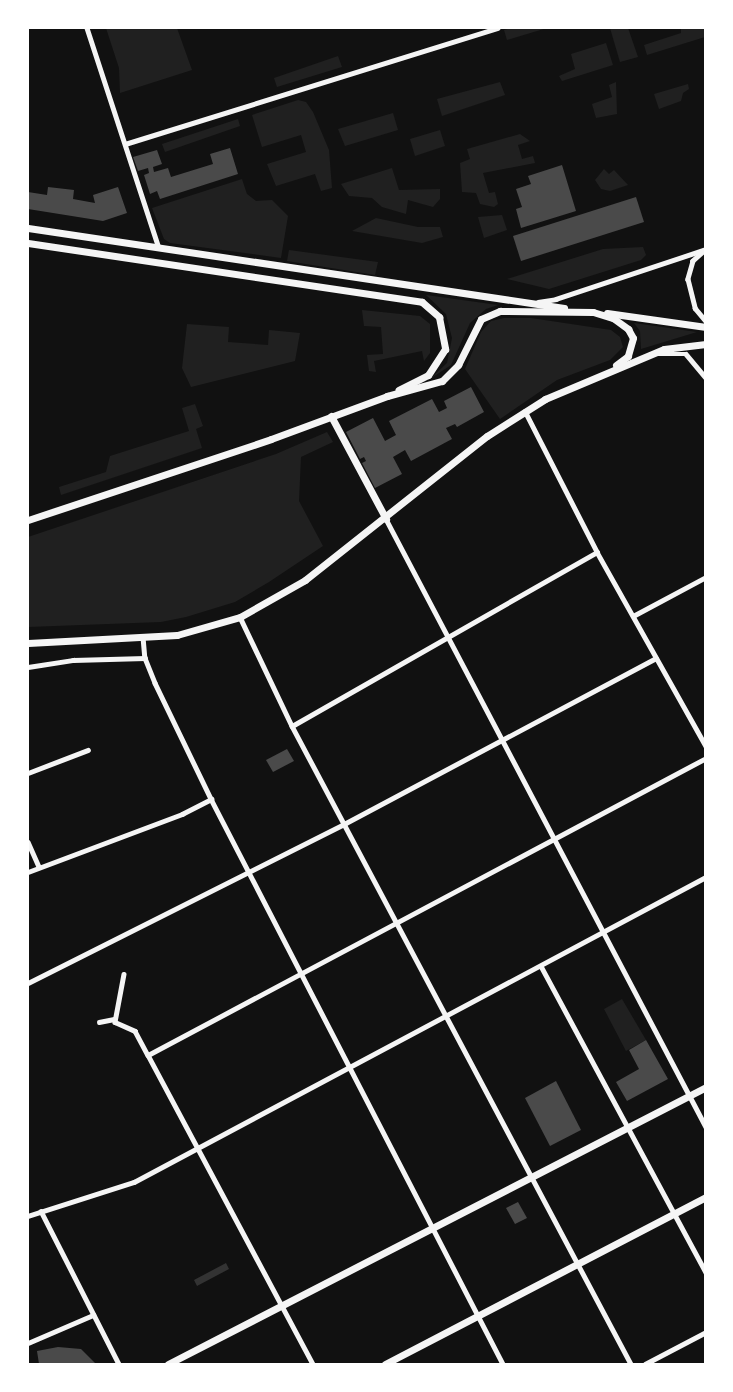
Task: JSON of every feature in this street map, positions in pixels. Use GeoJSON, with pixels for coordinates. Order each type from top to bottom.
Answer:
{"type":"FeatureCollection","features":[{"type":"Feature","properties":{"kind":"main road"},"geometry":{"type":"LineString","coordinates":[[28,228],[529,303],[656,318],[706,327]]}},
{"type":"Feature","properties":{"kind":"main road"},"geometry":{"type":"LineString","coordinates":[[28,243],[422,302],[434,310],[444,328],[442,358],[428,375],[388,396]]}},
{"type":"Feature","properties":{"kind":"main road"},"geometry":{"type":"LineString","coordinates":[[28,520],[388,396],[430,385],[451,374],[465,353],[475,328],[492,313],[500,310],[593,312],[623,323],[633,338],[628,356],[606,372]]}},
{"type":"Feature","properties":{"kind":"main road"},"geometry":{"type":"LineString","coordinates":[[28,643],[143,637],[193,632],[240,617],[305,580],[386,519],[487,436],[525,410],[560,391],[646,356],[678,345],[706,344]]}},
{"type":"Feature","properties":{"kind":"main road"},"geometry":{"type":"LineString","coordinates":[[332,416],[386,519]]}},
{"type":"Feature","properties":{"kind":"main road"},"geometry":{"type":"LineString","coordinates":[[168,1364],[628,1128],[706,1086]]}},
{"type":"Feature","properties":{"kind":"main road"},"geometry":{"type":"LineString","coordinates":[[385,1364],[706,1197]]}},
{"type":"Feature","properties":{"kind":"street"},"geometry":{"type":"LineString","coordinates":[[88,28],[159,248]]}},
{"type":"Feature","properties":{"kind":"street"},"geometry":{"type":"LineString","coordinates":[[125,144],[497,28]]}},
{"type":"Feature","properties":{"kind":"street"},"geometry":{"type":"LineString","coordinates":[[529,303],[556,299],[706,249]]}},
{"type":"Feature","properties":{"kind":"street"},"geometry":{"type":"LineString","coordinates":[[706,249],[693,262],[688,279],[695,308],[706,321]]}},
{"type":"Feature","properties":{"kind":"street"},"geometry":{"type":"LineString","coordinates":[[646,356],[682,352],[692,359],[706,378]]}},
{"type":"Feature","properties":{"kind":"street"},"geometry":{"type":"LineString","coordinates":[[525,410],[597,552],[706,746]]}},
{"type":"Feature","properties":{"kind":"street"},"geometry":{"type":"LineString","coordinates":[[386,519],[500,740],[706,1127]]}},
{"type":"Feature","properties":{"kind":"street"},"geometry":{"type":"LineString","coordinates":[[292,726],[597,552]]}},
{"type":"Feature","properties":{"kind":"street"},"geometry":{"type":"LineString","coordinates":[[633,616],[706,577]]}},
{"type":"Feature","properties":{"kind":"street"},"geometry":{"type":"LineString","coordinates":[[240,617],[292,726],[445,1018],[631,1364]]}},
{"type":"Feature","properties":{"kind":"street"},"geometry":{"type":"LineString","coordinates":[[143,637],[145,658],[248,874],[503,1364]]}},
{"type":"Feature","properties":{"kind":"street"},"geometry":{"type":"LineString","coordinates":[[28,667],[73,660],[145,658]]}},
{"type":"Feature","properties":{"kind":"street"},"geometry":{"type":"LineString","coordinates":[[28,983],[248,874],[656,658]]}},
{"type":"Feature","properties":{"kind":"street"},"geometry":{"type":"LineString","coordinates":[[28,773],[88,750]]}},
{"type":"Feature","properties":{"kind":"street"},"geometry":{"type":"LineString","coordinates":[[148,1054],[706,758]]}},
{"type":"Feature","properties":{"kind":"street"},"geometry":{"type":"LineString","coordinates":[[28,872],[169,819],[211,799]]}},
{"type":"Feature","properties":{"kind":"street"},"geometry":{"type":"LineString","coordinates":[[28,842],[39,867]]}},
{"type":"Feature","properties":{"kind":"street"},"geometry":{"type":"LineString","coordinates":[[28,1216],[134,1182],[445,1018],[706,877]]}},
{"type":"Feature","properties":{"kind":"street"},"geometry":{"type":"LineString","coordinates":[[541,966],[706,1272]]}},
{"type":"Feature","properties":{"kind":"street"},"geometry":{"type":"LineString","coordinates":[[124,974],[114,1019],[118,1025],[135,1031],[313,1364]]}},
{"type":"Feature","properties":{"kind":"street"},"geometry":{"type":"LineString","coordinates":[[99,1022],[114,1019]]}},
{"type":"Feature","properties":{"kind":"street"},"geometry":{"type":"LineString","coordinates":[[41,1211],[119,1364]]}},
{"type":"Feature","properties":{"kind":"street"},"geometry":{"type":"LineString","coordinates":[[28,1343],[93,1315]]}},
{"type":"Feature","properties":{"kind":"street"},"geometry":{"type":"LineString","coordinates":[[645,1364],[706,1332]]}},
{"type":"Feature","properties":{"kind":"shaded area"},"geometry":{"type":"Polygon","coordinates":[[[106,28],[177,28],[192,70],[120,93],[119,68],[106,28]]]}},
{"type":"Feature","properties":{"kind":"shaded area"},"geometry":{"type":"Polygon","coordinates":[[[512,28],[547,28],[507,40],[504,30],[512,28]]]}},
{"type":"Feature","properties":{"kind":"shaded area"},"geometry":{"type":"Polygon","coordinates":[[[610,28],[628,28],[638,57],[620,62],[610,28]]]}},
{"type":"Feature","properties":{"kind":"shaded area"},"geometry":{"type":"Polygon","coordinates":[[[681,28],[705,28],[705,37],[647,55],[644,45],[681,33],[681,28]]]}},
{"type":"Feature","properties":{"kind":"shaded area"},"geometry":{"type":"Polygon","coordinates":[[[606,43],[613,65],[562,81],[559,76],[575,69],[571,54],[606,43]]]}},
{"type":"Feature","properties":{"kind":"shaded area"},"geometry":{"type":"Polygon","coordinates":[[[338,56],[342,67],[277,87],[274,78],[338,56]]]}},
{"type":"Feature","properties":{"kind":"shaded area"},"geometry":{"type":"Polygon","coordinates":[[[500,82],[505,95],[442,116],[437,99],[500,82]]]}},
{"type":"Feature","properties":{"kind":"shaded area"},"geometry":{"type":"Polygon","coordinates":[[[616,82],[617,114],[596,118],[592,104],[612,97],[609,85],[616,82]]]}},
{"type":"Feature","properties":{"kind":"shaded area"},"geometry":{"type":"Polygon","coordinates":[[[688,84],[689,89],[683,93],[681,101],[659,109],[654,94],[688,84]]]}},
{"type":"Feature","properties":{"kind":"shaded area"},"geometry":{"type":"Polygon","coordinates":[[[298,100],[306,102],[313,112],[329,150],[332,188],[321,191],[315,174],[276,186],[267,164],[306,152],[301,135],[262,147],[252,115],[298,100]]]}},
{"type":"Feature","properties":{"kind":"shaded area"},"geometry":{"type":"Polygon","coordinates":[[[393,113],[398,130],[345,146],[338,129],[393,113]]]}},
{"type":"Feature","properties":{"kind":"shaded area"},"geometry":{"type":"Polygon","coordinates":[[[238,119],[240,126],[165,152],[162,144],[238,119]]]}},
{"type":"Feature","properties":{"kind":"shaded area"},"geometry":{"type":"Polygon","coordinates":[[[440,130],[445,146],[415,156],[410,139],[440,130]]]}},
{"type":"Feature","properties":{"kind":"shaded area"},"geometry":{"type":"Polygon","coordinates":[[[520,134],[530,141],[518,145],[522,159],[533,156],[535,163],[483,173],[489,193],[495,192],[498,204],[494,207],[480,204],[476,193],[462,192],[460,163],[470,159],[467,149],[520,134]]]}},
{"type":"Feature","properties":{"kind":"shaded area"},"geometry":{"type":"Polygon","coordinates":[[[392,168],[399,190],[440,189],[440,199],[433,207],[408,200],[406,214],[382,207],[372,198],[349,196],[341,184],[392,168]]]}},
{"type":"Feature","properties":{"kind":"shaded area"},"geometry":{"type":"Polygon","coordinates":[[[604,169],[609,174],[614,170],[628,185],[610,191],[601,189],[595,180],[604,169]]]}},
{"type":"Feature","properties":{"kind":"shaded area"},"geometry":{"type":"Polygon","coordinates":[[[242,179],[247,194],[256,201],[272,200],[288,216],[281,258],[170,243],[164,239],[152,208],[242,179]]]}},
{"type":"Feature","properties":{"kind":"shaded area"},"geometry":{"type":"Polygon","coordinates":[[[502,215],[507,230],[484,238],[478,217],[502,215]]]}},
{"type":"Feature","properties":{"kind":"shaded area"},"geometry":{"type":"Polygon","coordinates":[[[376,218],[418,227],[440,227],[443,237],[422,243],[352,231],[376,218]]]}},
{"type":"Feature","properties":{"kind":"shaded area"},"geometry":{"type":"Polygon","coordinates":[[[643,247],[646,255],[641,260],[549,289],[507,279],[603,249],[643,247]]]}},
{"type":"Feature","properties":{"kind":"shaded area"},"geometry":{"type":"Polygon","coordinates":[[[289,250],[378,262],[375,275],[287,261],[289,250]]]}},
{"type":"Feature","properties":{"kind":"shaded area"},"geometry":{"type":"Polygon","coordinates":[[[426,295],[498,305],[486,309],[470,323],[451,365],[430,379],[447,363],[452,338],[446,314],[426,295]]]}},
{"type":"Feature","properties":{"kind":"shaded area"},"geometry":{"type":"Polygon","coordinates":[[[362,310],[420,316],[430,324],[430,353],[424,361],[422,351],[374,361],[376,372],[369,371],[367,355],[383,354],[381,327],[364,326],[362,310]]]}},
{"type":"Feature","properties":{"kind":"shaded area"},"geometry":{"type":"Polygon","coordinates":[[[504,318],[531,318],[611,330],[620,337],[623,347],[610,360],[557,380],[500,419],[465,369],[481,332],[491,321],[504,318]]]}},
{"type":"Feature","properties":{"kind":"shaded area"},"geometry":{"type":"Polygon","coordinates":[[[634,323],[697,332],[641,349],[640,331],[634,323]]]}},
{"type":"Feature","properties":{"kind":"shaded area"},"geometry":{"type":"Polygon","coordinates":[[[187,324],[229,327],[228,342],[268,345],[269,330],[300,333],[295,361],[191,387],[182,368],[187,324]]]}},
{"type":"Feature","properties":{"kind":"shaded area"},"geometry":{"type":"Polygon","coordinates":[[[195,404],[203,426],[196,429],[202,448],[61,495],[59,487],[106,472],[110,456],[189,431],[182,408],[195,404]]]}},
{"type":"Feature","properties":{"kind":"shaded area"},"geometry":{"type":"Polygon","coordinates":[[[327,432],[333,442],[301,457],[299,501],[323,546],[269,582],[235,602],[186,617],[161,622],[28,627],[28,537],[276,454],[327,432]]]}},
{"type":"Feature","properties":{"kind":"shaded area"},"geometry":{"type":"Polygon","coordinates":[[[622,999],[646,1040],[626,1051],[604,1009],[622,999]]]}},
{"type":"Feature","properties":{"kind":"shaded area"},"geometry":{"type":"Polygon","coordinates":[[[226,1263],[229,1269],[197,1286],[194,1280],[226,1263]]]}},
{"type":"Feature","properties":{"kind":"building"},"geometry":{"type":"Polygon","coordinates":[[[230,148],[238,174],[160,199],[157,191],[150,194],[144,175],[149,173],[148,168],[138,171],[133,157],[157,150],[162,164],[153,167],[154,172],[168,168],[171,177],[213,164],[210,154],[230,148]]]}},
{"type":"Feature","properties":{"kind":"building"},"geometry":{"type":"Polygon","coordinates":[[[562,165],[576,211],[521,228],[516,209],[522,207],[516,189],[531,184],[528,176],[562,165]]]}},
{"type":"Feature","properties":{"kind":"building"},"geometry":{"type":"Polygon","coordinates":[[[48,187],[74,190],[73,199],[95,203],[93,195],[118,187],[127,213],[103,221],[28,209],[28,192],[47,195],[48,187]]]}},
{"type":"Feature","properties":{"kind":"building"},"geometry":{"type":"Polygon","coordinates":[[[636,197],[644,222],[521,261],[513,236],[636,197]]]}},
{"type":"Feature","properties":{"kind":"building"},"geometry":{"type":"Polygon","coordinates":[[[471,387],[484,412],[457,427],[455,424],[446,428],[452,439],[411,461],[405,450],[393,457],[402,474],[375,488],[362,463],[366,461],[364,457],[360,459],[346,432],[373,418],[385,441],[396,435],[389,421],[432,399],[439,412],[447,408],[444,401],[471,387]]]}},
{"type":"Feature","properties":{"kind":"building"},"geometry":{"type":"Polygon","coordinates":[[[287,749],[294,761],[273,772],[266,760],[287,749]]]}},
{"type":"Feature","properties":{"kind":"building"},"geometry":{"type":"Polygon","coordinates":[[[646,1040],[668,1079],[627,1101],[616,1082],[639,1069],[629,1050],[646,1040]]]}},
{"type":"Feature","properties":{"kind":"building"},"geometry":{"type":"Polygon","coordinates":[[[556,1081],[581,1130],[550,1146],[525,1098],[556,1081]]]}},
{"type":"Feature","properties":{"kind":"building"},"geometry":{"type":"Polygon","coordinates":[[[518,1202],[527,1218],[515,1224],[506,1208],[518,1202]]]}},
{"type":"Feature","properties":{"kind":"building"},"geometry":{"type":"Polygon","coordinates":[[[58,1347],[81,1349],[96,1364],[39,1364],[37,1351],[58,1347]]]}}]}
